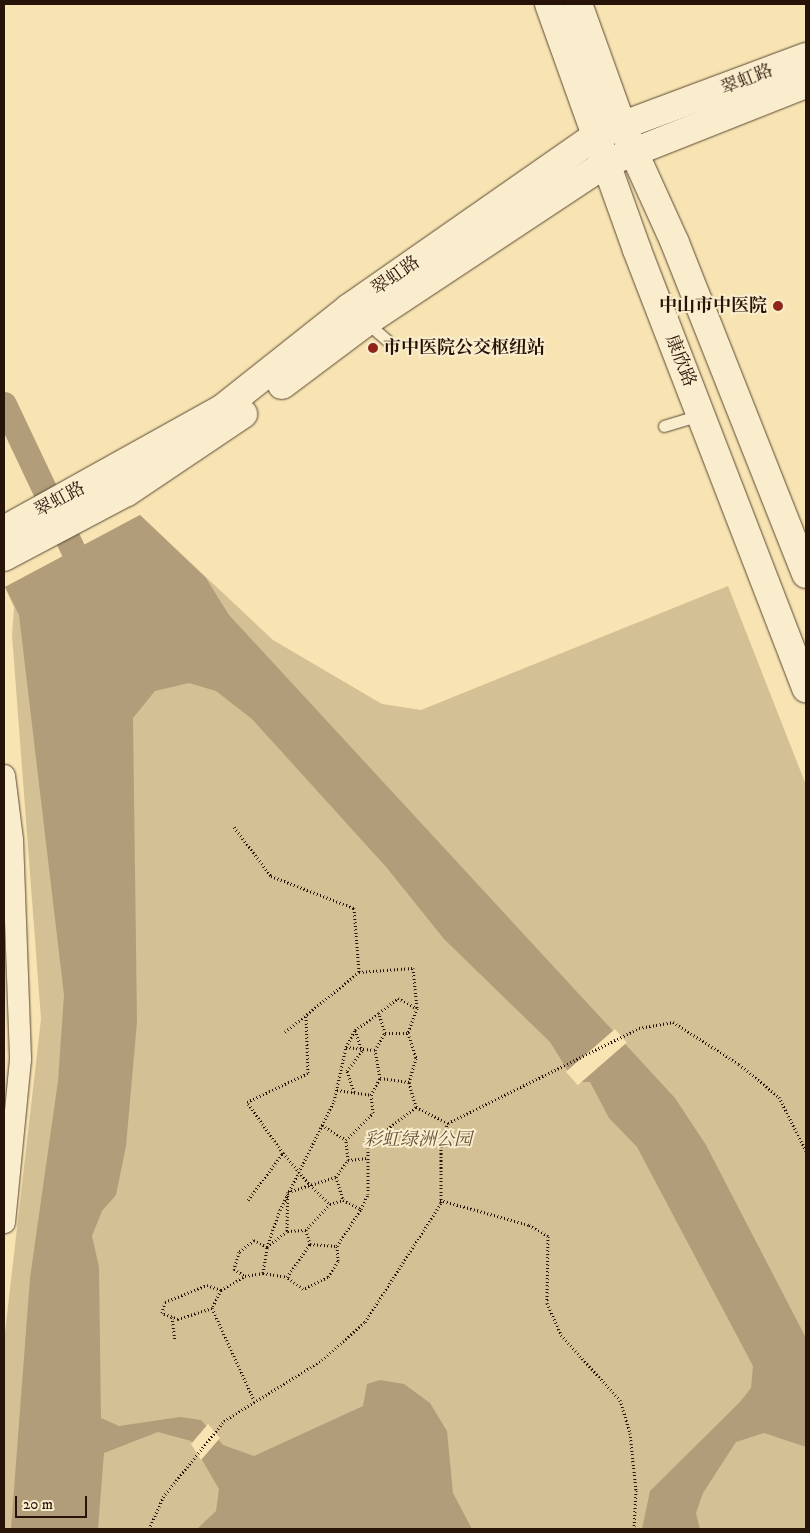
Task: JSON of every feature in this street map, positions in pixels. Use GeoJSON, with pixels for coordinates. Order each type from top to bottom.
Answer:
{"type":"FeatureCollection","features":[{"type":"Feature","properties":{"kind":"street","name":"康欣路"},"geometry":{"type":"LineString","coordinates":[[549,4],[610,131],[634,152],[675,243],[806,574]]}},
{"type":"Feature","properties":{"kind":"street","name":"康欣路"},"geometry":{"type":"LineString","coordinates":[[578,4],[610,131],[606,163],[806,689]]}},
{"type":"Feature","properties":{"kind":"street","name":"翠虹路"},"geometry":{"type":"LineString","coordinates":[[4,530],[191,453],[357,315],[610,131],[806,57]]}},
{"type":"Feature","properties":{"kind":"street","name":"翠虹路"},"geometry":{"type":"LineString","coordinates":[[357,315],[606,163],[806,84]]}},
{"type":"Feature","properties":{"kind":"street","name":"翠虹路"},"geometry":{"type":"LineString","coordinates":[[4,557],[122,481]]}},
{"type":"Feature","properties":{"kind":"street"},"geometry":{"type":"LineString","coordinates":[[4,775],[12,839],[20,1059],[4,1222]]}},
{"type":"Feature","properties":{"kind":"lane"},"geometry":{"type":"LineString","coordinates":[[357,315],[387,340]]}},
{"type":"Feature","properties":{"kind":"lane"},"geometry":{"type":"LineString","coordinates":[[664,426],[701,415]]}},
{"type":"Feature","properties":{"kind":"path"},"geometry":{"type":"LineString","coordinates":[[234,827],[271,876],[354,908],[359,972]]}},
{"type":"Feature","properties":{"kind":"path"},"geometry":{"type":"LineString","coordinates":[[285,1032],[359,972],[413,968],[417,1008],[408,1033],[416,1058],[409,1082],[416,1107],[448,1123]]}},
{"type":"Feature","properties":{"kind":"path"},"geometry":{"type":"LineString","coordinates":[[263,1272],[267,1247],[288,1192],[322,1126],[337,1090],[346,1047],[355,1030],[398,998],[417,1008]]}},
{"type":"Feature","properties":{"kind":"path"},"geometry":{"type":"LineString","coordinates":[[346,1140],[373,1113],[371,1095],[380,1078],[375,1050],[385,1033],[379,1013]]}},
{"type":"Feature","properties":{"kind":"path"},"geometry":{"type":"LineString","coordinates":[[306,1015],[308,1072],[247,1102],[282,1153],[330,1204]]}},
{"type":"Feature","properties":{"kind":"path"},"geometry":{"type":"LineString","coordinates":[[149,1529],[163,1497],[224,1421],[254,1400],[322,1360],[365,1322],[435,1216],[440,1200],[441,1143],[448,1123],[638,1028],[673,1022],[740,1064],[779,1098],[806,1150]]}},
{"type":"Feature","properties":{"kind":"path"},"geometry":{"type":"LineString","coordinates":[[355,1030],[362,1050]]}},
{"type":"Feature","properties":{"kind":"path"},"geometry":{"type":"LineString","coordinates":[[385,1033],[408,1033]]}},
{"type":"Feature","properties":{"kind":"path"},"geometry":{"type":"LineString","coordinates":[[346,1047],[375,1050]]}},
{"type":"Feature","properties":{"kind":"path"},"geometry":{"type":"LineString","coordinates":[[354,1092],[347,1071],[362,1050]]}},
{"type":"Feature","properties":{"kind":"path"},"geometry":{"type":"LineString","coordinates":[[380,1078],[409,1082]]}},
{"type":"Feature","properties":{"kind":"path"},"geometry":{"type":"LineString","coordinates":[[337,1090],[371,1095]]}},
{"type":"Feature","properties":{"kind":"path"},"geometry":{"type":"LineString","coordinates":[[220,1290],[206,1285],[165,1302],[162,1313],[178,1319],[212,1308],[220,1290],[245,1276],[263,1272],[287,1277],[302,1289],[328,1278],[338,1261],[337,1246],[361,1209],[368,1194],[368,1144],[416,1107]]}},
{"type":"Feature","properties":{"kind":"path"},"geometry":{"type":"LineString","coordinates":[[322,1126],[346,1140]]}},
{"type":"Feature","properties":{"kind":"path"},"geometry":{"type":"LineString","coordinates":[[288,1192],[336,1177],[348,1160],[346,1140]]}},
{"type":"Feature","properties":{"kind":"path"},"geometry":{"type":"LineString","coordinates":[[248,1200],[282,1153]]}},
{"type":"Feature","properties":{"kind":"path"},"geometry":{"type":"LineString","coordinates":[[348,1160],[368,1158]]}},
{"type":"Feature","properties":{"kind":"path"},"geometry":{"type":"LineString","coordinates":[[336,1177],[343,1200]]}},
{"type":"Feature","properties":{"kind":"path"},"geometry":{"type":"LineString","coordinates":[[288,1192],[288,1232]]}},
{"type":"Feature","properties":{"kind":"path"},"geometry":{"type":"LineString","coordinates":[[267,1247],[288,1232],[306,1230],[330,1204],[343,1200],[361,1209]]}},
{"type":"Feature","properties":{"kind":"path"},"geometry":{"type":"LineString","coordinates":[[440,1200],[529,1226],[548,1236],[547,1303],[561,1335],[620,1400],[630,1433],[636,1490],[634,1529]]}},
{"type":"Feature","properties":{"kind":"path"},"geometry":{"type":"LineString","coordinates":[[306,1230],[310,1244]]}},
{"type":"Feature","properties":{"kind":"path"},"geometry":{"type":"LineString","coordinates":[[245,1276],[234,1269],[239,1252],[254,1240],[267,1247]]}},
{"type":"Feature","properties":{"kind":"path"},"geometry":{"type":"LineString","coordinates":[[310,1244],[337,1246]]}},
{"type":"Feature","properties":{"kind":"path"},"geometry":{"type":"LineString","coordinates":[[287,1277],[310,1244]]}},
{"type":"Feature","properties":{"kind":"path"},"geometry":{"type":"LineString","coordinates":[[212,1308],[254,1400]]}},
{"type":"Feature","properties":{"kind":"path"},"geometry":{"type":"LineString","coordinates":[[172,1317],[174,1341]]}},
{"type":"Feature","properties":{"kind":"green space","name":"彩虹绿洲公园"},"geometry":{"type":"Polygon","coordinates":[[[140,515],[273,640],[382,704],[421,710],[728,586],[806,785],[806,1529],[4,1529],[4,1341],[41,1019],[12,635],[14,607],[5,587],[140,515]]]}},
{"type":"Feature","properties":{"kind":"shaded area"},"geometry":{"type":"Polygon","coordinates":[[[140,515],[206,578],[229,615],[675,1098],[706,1145],[806,1338],[806,1447],[764,1433],[736,1442],[703,1493],[696,1513],[700,1529],[642,1529],[650,1491],[740,1402],[751,1388],[753,1366],[637,1147],[609,1118],[590,1082],[575,1082],[550,1042],[444,939],[387,868],[252,719],[216,691],[189,683],[155,691],[133,718],[137,1022],[126,1146],[116,1195],[102,1211],[92,1236],[99,1267],[101,1418],[119,1426],[180,1417],[201,1420],[223,1445],[254,1456],[363,1406],[367,1384],[380,1380],[404,1384],[430,1403],[447,1431],[453,1493],[472,1529],[197,1529],[216,1511],[219,1489],[191,1441],[158,1432],[104,1453],[98,1529],[11,1529],[30,1278],[58,1081],[64,995],[19,615],[5,587],[140,515]]]}},
{"type":"Feature","properties":{"kind":"pier"},"geometry":{"type":"Polygon","coordinates":[[[615,1029],[627,1043],[578,1085],[566,1072],[615,1029]]]}},
{"type":"Feature","properties":{"kind":"pier"},"geometry":{"type":"Polygon","coordinates":[[[208,1424],[220,1438],[201,1460],[191,1444],[208,1424]]]}},
{"type":"Feature","properties":{"kind":"waterway"},"geometry":{"type":"LineString","coordinates":[[4,404],[73,550]]}},
{"type":"Feature","properties":{"kind":"place","name":"中山市中医院"},"geometry":{"type":"Point","coordinates":[778,306]}},
{"type":"Feature","properties":{"kind":"place","name":"市中医院公交枢纽站"},"geometry":{"type":"Point","coordinates":[373,348]}}]}
